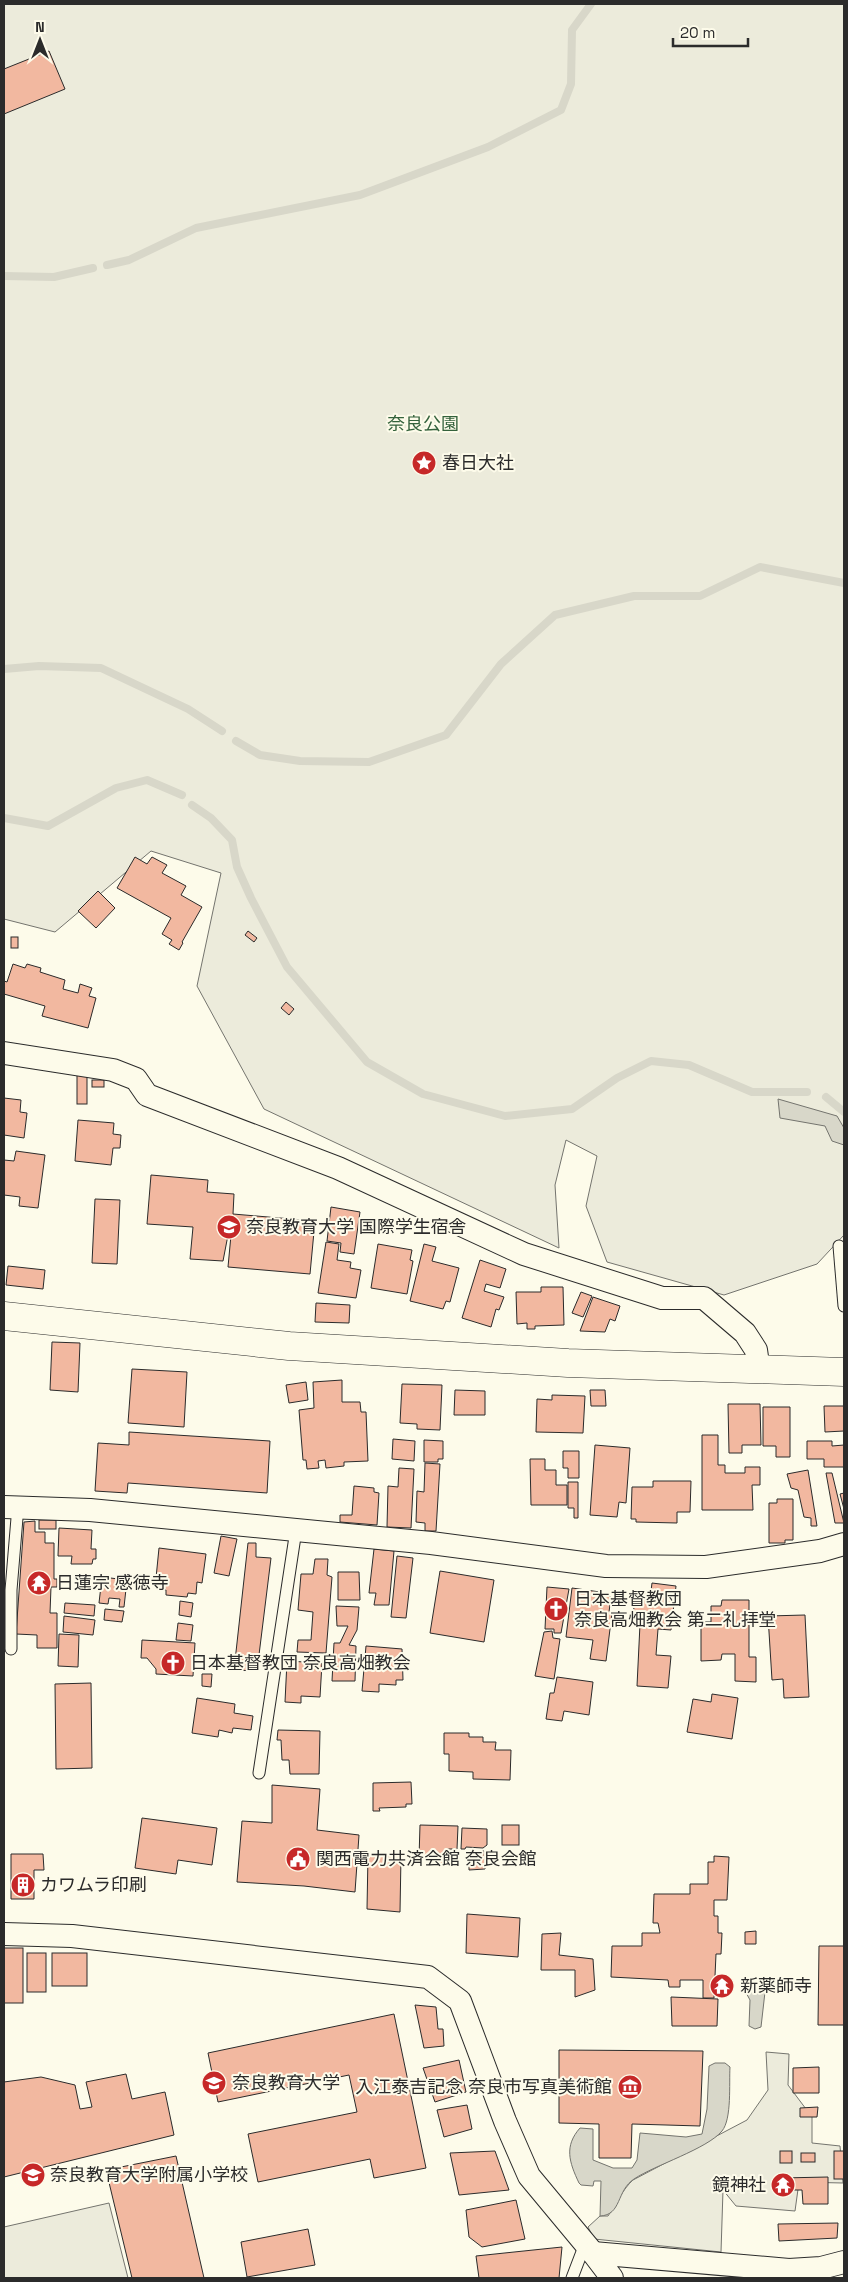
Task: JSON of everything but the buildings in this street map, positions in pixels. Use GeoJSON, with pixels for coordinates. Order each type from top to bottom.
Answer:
{"type":"FeatureCollection","features":[{"type":"Feature","properties":{"kind":"street"},"geometry":{"type":"LineString","coordinates":[[4,1053],[113,1070],[136,1079],[147,1095],[338,1168],[524,1254],[662,1298],[704,1298],[745,1333],[756,1350],[759,1370]]}},
{"type":"Feature","properties":{"kind":"street"},"geometry":{"type":"LineString","coordinates":[[4,1316],[289,1346],[568,1363],[844,1372]]}},
{"type":"Feature","properties":{"kind":"street"},"geometry":{"type":"LineString","coordinates":[[11,1506],[90,1510],[431,1543],[606,1566],[706,1567],[820,1551],[844,1544]]}},
{"type":"Feature","properties":{"kind":"street"},"geometry":{"type":"LineString","coordinates":[[4,1934],[72,1936],[428,1977],[460,2001],[505,2121],[529,2176],[612,2278]]}},
{"type":"Feature","properties":{"kind":"street"},"geometry":{"type":"LineString","coordinates":[[589,2248],[788,2270],[822,2268],[844,2262]]}},
{"type":"Feature","properties":{"kind":"lane"},"geometry":{"type":"LineString","coordinates":[[839,1246],[844,1306]]}},
{"type":"Feature","properties":{"kind":"lane"},"geometry":{"type":"LineString","coordinates":[[11,1506],[11,1649]]}},
{"type":"Feature","properties":{"kind":"lane"},"geometry":{"type":"LineString","coordinates":[[259,1773],[296,1530]]}},
{"type":"Feature","properties":{"kind":"lane"},"geometry":{"type":"LineString","coordinates":[[572,2278],[589,2248]]}},
{"type":"Feature","properties":{"kind":"green space","name":"奈良公園"},"geometry":{"type":"Polygon","coordinates":[[[4,4],[844,4],[844,1235],[817,1264],[724,1295],[607,1262],[586,1206],[597,1156],[566,1140],[555,1185],[559,1248],[264,1109],[197,986],[221,873],[151,851],[55,932],[4,919],[4,4]]]}},
{"type":"Feature","properties":{"kind":"green space"},"geometry":{"type":"Polygon","coordinates":[[[766,2052],[789,2054],[788,2085],[812,2117],[812,2143],[840,2146],[843,2183],[799,2182],[795,2211],[736,2206],[723,2190],[721,2252],[594,2239],[588,2227],[600,2216],[608,2216],[633,2180],[747,2120],[768,2090],[766,2052]]]}},
{"type":"Feature","properties":{"kind":"green space"},"geometry":{"type":"Polygon","coordinates":[[[109,2203],[128,2278],[4,2278],[4,2227],[109,2203]]]}},
{"type":"Feature","properties":{"kind":"shaded area"},"geometry":{"type":"Polygon","coordinates":[[[778,1099],[837,1116],[844,1128],[844,1145],[832,1141],[825,1126],[780,1118],[778,1099]]]}},
{"type":"Feature","properties":{"kind":"shaded area"},"geometry":{"type":"Polygon","coordinates":[[[745,1981],[760,1982],[765,1992],[761,2027],[755,2029],[749,2026],[750,2000],[744,1989],[745,1981]]]}},
{"type":"Feature","properties":{"kind":"shaded area"},"geometry":{"type":"Polygon","coordinates":[[[715,2063],[725,2063],[730,2067],[729,2110],[722,2131],[705,2144],[634,2179],[624,2190],[616,2207],[607,2215],[600,2216],[601,2181],[594,2181],[593,2186],[581,2185],[571,2161],[570,2148],[580,2128],[593,2129],[593,2160],[613,2168],[632,2168],[637,2160],[640,2133],[686,2137],[702,2134],[707,2109],[709,2066],[715,2063]]]}},
{"type":"Feature","properties":{"kind":"waterway"},"geometry":{"type":"LineString","coordinates":[[107,265],[129,260],[196,228],[360,195],[488,147],[561,110],[571,84],[572,30],[591,4]]}},
{"type":"Feature","properties":{"kind":"waterway"},"geometry":{"type":"LineString","coordinates":[[4,276],[54,277],[93,268]]}},
{"type":"Feature","properties":{"kind":"waterway"},"geometry":{"type":"LineString","coordinates":[[236,741],[260,755],[300,761],[369,762],[446,735],[501,664],[555,615],[634,596],[700,596],[760,567],[844,583]]}},
{"type":"Feature","properties":{"kind":"waterway"},"geometry":{"type":"LineString","coordinates":[[4,669],[39,666],[101,668],[188,709],[222,731]]}},
{"type":"Feature","properties":{"kind":"waterway"},"geometry":{"type":"LineString","coordinates":[[4,818],[48,826],[116,788],[147,780],[182,795]]}},
{"type":"Feature","properties":{"kind":"waterway"},"geometry":{"type":"LineString","coordinates":[[192,805],[211,818],[232,840],[237,867],[287,967],[367,1062],[423,1094],[505,1116],[572,1109],[617,1078],[651,1061],[689,1065],[752,1092],[807,1092]]}},
{"type":"Feature","properties":{"kind":"waterway"},"geometry":{"type":"LineString","coordinates":[[826,1097],[844,1112]]}},
{"type":"Feature","properties":{"kind":"place","name":"春日大社"},"geometry":{"type":"Point","coordinates":[424,463]}},
{"type":"Feature","properties":{"kind":"place","name":"奈良教育大学 国際学生宿舎"},"geometry":{"type":"Point","coordinates":[229,1227]}},
{"type":"Feature","properties":{"kind":"place","name":"日蓮宗 感徳寺"},"geometry":{"type":"Point","coordinates":[39,1583]}},
{"type":"Feature","properties":{"kind":"place","name":"日本基督教団 奈良高畑教会 第二礼拝堂"},"geometry":{"type":"Point","coordinates":[556,1609]}},
{"type":"Feature","properties":{"kind":"place","name":"日本基督教団 奈良高畑教会"},"geometry":{"type":"Point","coordinates":[173,1663]}},
{"type":"Feature","properties":{"kind":"place","name":"関西電力共済会館 奈良会館"},"geometry":{"type":"Point","coordinates":[298,1859]}},
{"type":"Feature","properties":{"kind":"place","name":"カワムラ印刷"},"geometry":{"type":"Point","coordinates":[23,1885]}},
{"type":"Feature","properties":{"kind":"place","name":"新薬師寺"},"geometry":{"type":"Point","coordinates":[722,1986]}},
{"type":"Feature","properties":{"kind":"place","name":"奈良教育大学"},"geometry":{"type":"Point","coordinates":[214,2083]}},
{"type":"Feature","properties":{"kind":"place","name":"入江泰吉記念 奈良市写真美術館"},"geometry":{"type":"Point","coordinates":[630,2087]}},
{"type":"Feature","properties":{"kind":"place","name":"奈良教育大学附属小学校"},"geometry":{"type":"Point","coordinates":[33,2175]}},
{"type":"Feature","properties":{"kind":"place","name":"鏡神社"},"geometry":{"type":"Point","coordinates":[783,2185]}}]}
